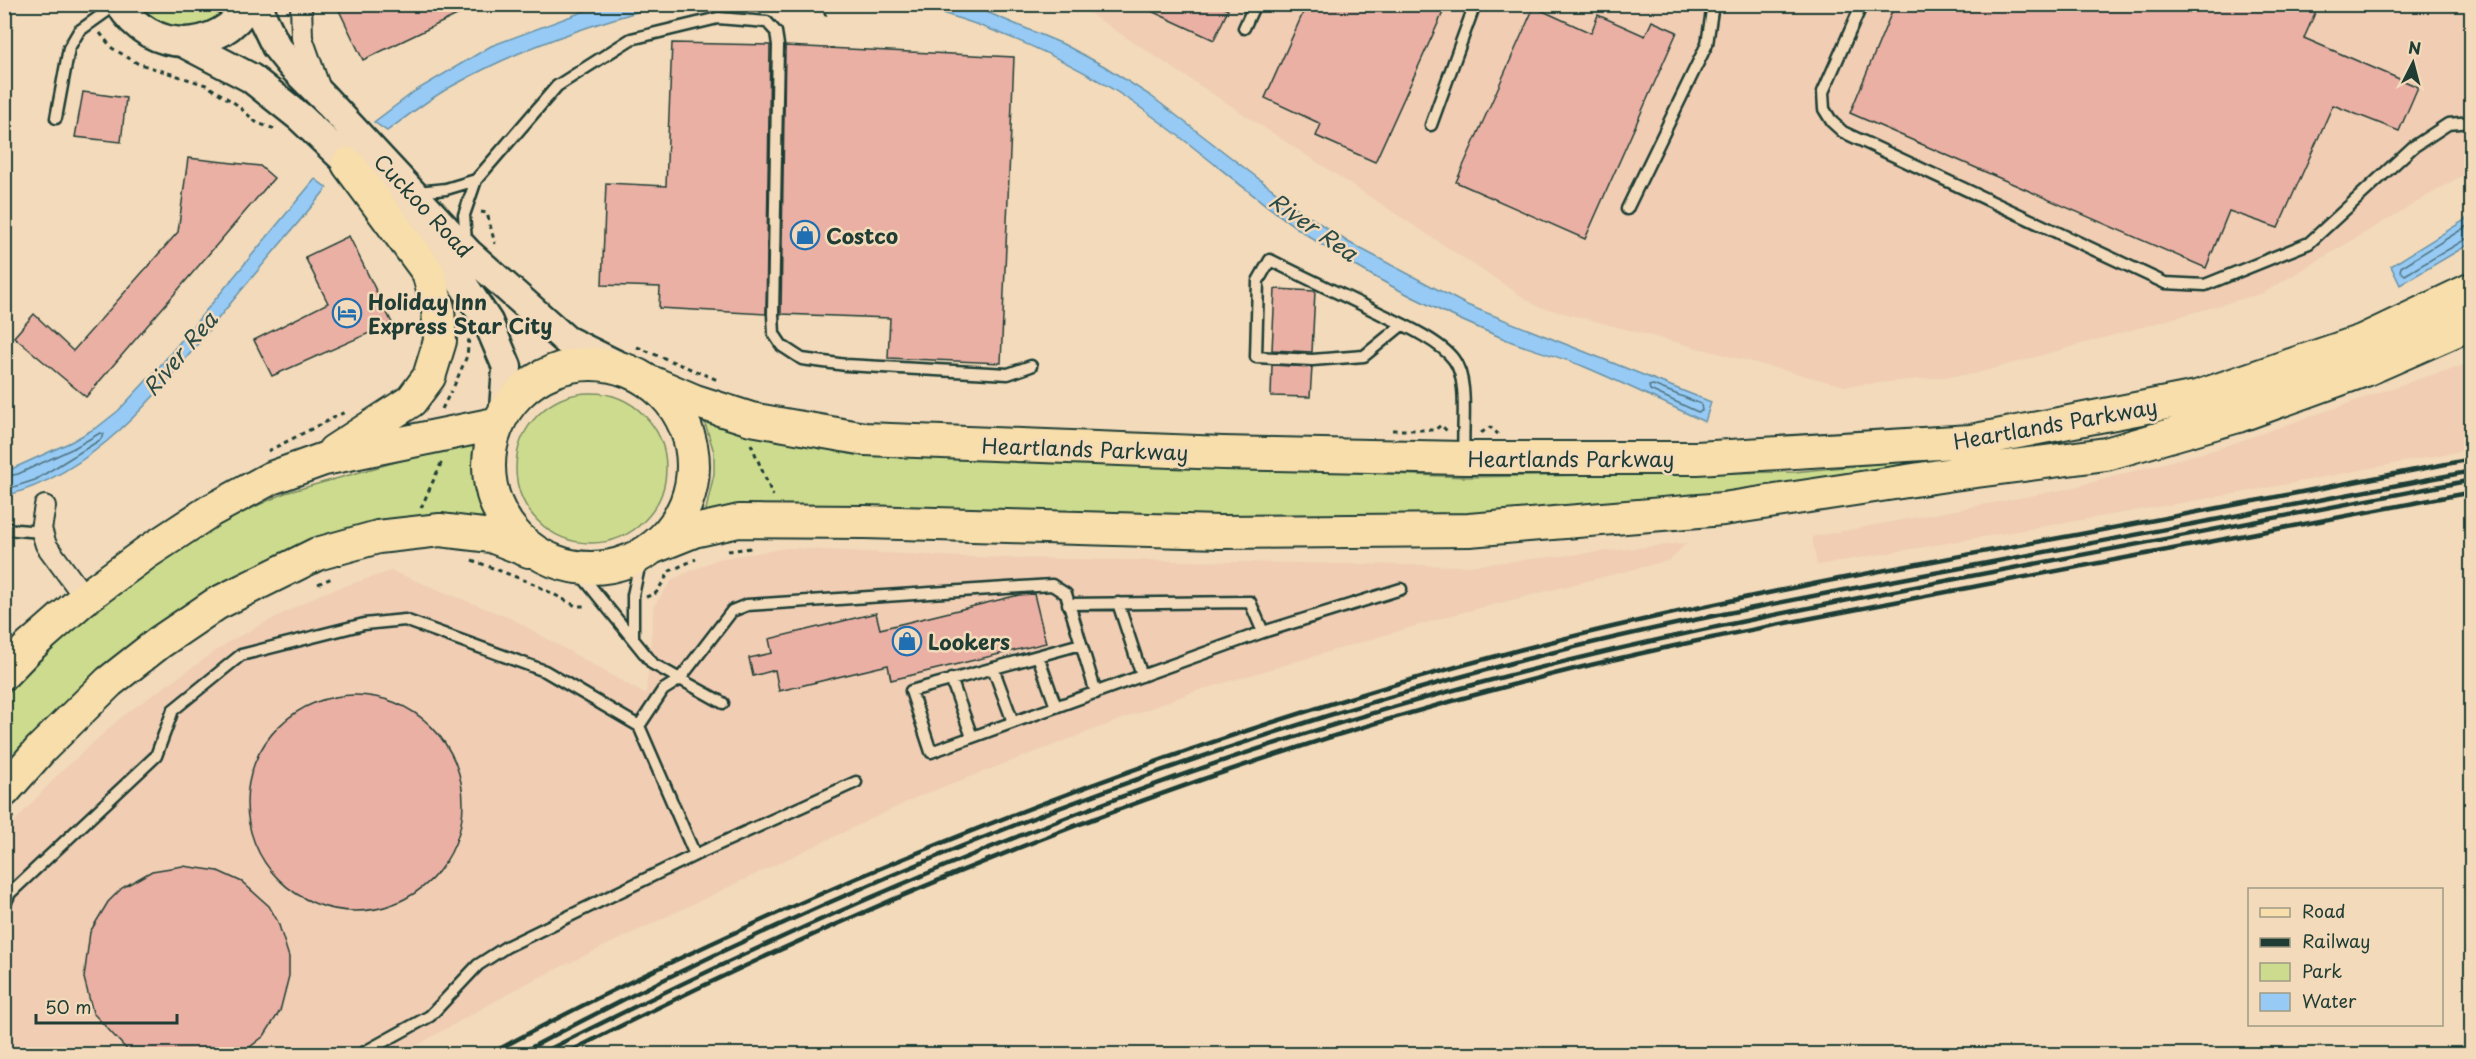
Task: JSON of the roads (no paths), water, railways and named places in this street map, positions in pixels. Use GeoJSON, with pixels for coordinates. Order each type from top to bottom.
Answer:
{"type":"FeatureCollection","features":[{"type":"Feature","properties":{"kind":"main road"},"geometry":{"type":"LineString","coordinates":[[118,4],[144,31],[160,39],[184,43],[202,41],[218,35],[235,23],[249,4]]}},
{"type":"Feature","properties":{"kind":"main road","name":"Cuckoo Road"},"geometry":{"type":"LineString","coordinates":[[259,4],[276,46],[292,66],[468,253],[566,340],[630,358]]}},
{"type":"Feature","properties":{"kind":"main road","name":"Cuckoo Road"},"geometry":{"type":"LineString","coordinates":[[184,43],[251,78],[300,117],[423,234],[456,274],[488,322],[507,367],[499,417]]}},
{"type":"Feature","properties":{"kind":"main road"},"geometry":{"type":"LineString","coordinates":[[324,459],[411,401],[429,377],[440,341],[438,308],[428,272],[348,164]]}},
{"type":"Feature","properties":{"kind":"main road","name":"Heartlands Parkway"},"geometry":{"type":"LineString","coordinates":[[653,384],[695,401],[752,419],[865,439],[1223,453],[1463,451],[1697,458],[1971,441],[2197,398],[2362,341],[2472,289]]}},
{"type":"Feature","properties":{"kind":"main road","name":"Heartlands Parkway"},"geometry":{"type":"LineString","coordinates":[[648,551],[694,531],[739,521],[1220,532],[1469,530],[1723,509],[1953,474],[2106,454],[2238,416],[2366,370],[2468,327]]}},
{"type":"Feature","properties":{"kind":"main road"},"geometry":{"type":"LineString","coordinates":[[4,791],[41,749],[109,682],[160,642],[216,604],[316,554],[378,537],[440,530],[490,536],[562,563],[582,568],[614,566],[648,551],[676,525],[689,497],[694,466],[685,425],[670,401],[630,358],[582,363],[549,372],[521,389],[499,417],[489,480],[500,514],[520,540],[562,563]]}},
{"type":"Feature","properties":{"kind":"main road"},"geometry":{"type":"LineString","coordinates":[[4,673],[28,648],[85,598],[146,553],[210,512],[271,478],[324,459],[499,417]]}},
{"type":"Feature","properties":{"kind":"street"},"geometry":{"type":"LineString","coordinates":[[301,4],[302,38],[322,96]]}},
{"type":"Feature","properties":{"kind":"street"},"geometry":{"type":"LineString","coordinates":[[45,506],[42,532],[46,545],[85,598]]}},
{"type":"Feature","properties":{"kind":"lane"},"geometry":{"type":"LineString","coordinates":[[56,118],[69,48],[79,32],[118,4]]}},
{"type":"Feature","properties":{"kind":"lane"},"geometry":{"type":"LineString","coordinates":[[1244,28],[1255,4]]}},
{"type":"Feature","properties":{"kind":"lane"},"geometry":{"type":"LineString","coordinates":[[1431,125],[1475,4]]}},
{"type":"Feature","properties":{"kind":"lane"},"geometry":{"type":"LineString","coordinates":[[1627,209],[1707,44],[1713,4]]}},
{"type":"Feature","properties":{"kind":"lane"},"geometry":{"type":"LineString","coordinates":[[1862,4],[1824,93],[1824,109],[1832,122],[1843,132],[2166,283],[2205,285],[2309,243],[2413,147],[2448,124],[2472,122]]}},
{"type":"Feature","properties":{"kind":"lane"},"geometry":{"type":"LineString","coordinates":[[468,253],[464,215],[476,180],[557,86],[631,39],[718,18],[767,22],[776,32],[777,45],[773,314],[774,334],[782,346],[802,359],[846,365],[1008,374],[1031,366]]}},
{"type":"Feature","properties":{"kind":"lane"},"geometry":{"type":"LineString","coordinates":[[411,192],[446,189],[476,180]]}},
{"type":"Feature","properties":{"kind":"lane"},"geometry":{"type":"LineString","coordinates":[[1402,324],[1364,356],[1312,360],[1256,357],[1258,281],[1270,260],[1402,324],[1425,336],[1455,361],[1464,390],[1463,451]]}},
{"type":"Feature","properties":{"kind":"lane"},"geometry":{"type":"LineString","coordinates":[[4,529],[42,532]]}},
{"type":"Feature","properties":{"kind":"lane"},"geometry":{"type":"LineString","coordinates":[[633,639],[633,595],[648,551]]}},
{"type":"Feature","properties":{"kind":"lane"},"geometry":{"type":"LineString","coordinates":[[562,563],[633,639],[653,664],[723,703]]}},
{"type":"Feature","properties":{"kind":"lane"},"geometry":{"type":"LineString","coordinates":[[639,726],[663,690],[679,680],[732,611],[747,605],[1052,585],[1065,594],[1096,693]]}},
{"type":"Feature","properties":{"kind":"lane"},"geometry":{"type":"LineString","coordinates":[[1081,644],[910,691],[931,752],[1263,632],[1401,589]]}},
{"type":"Feature","properties":{"kind":"lane"},"geometry":{"type":"LineString","coordinates":[[1068,603],[1250,602],[1263,632]]}},
{"type":"Feature","properties":{"kind":"lane"},"geometry":{"type":"LineString","coordinates":[[1118,603],[1142,676]]}},
{"type":"Feature","properties":{"kind":"lane"},"geometry":{"type":"LineString","coordinates":[[4,906],[10,893],[156,756],[174,710],[241,655],[364,624],[405,620],[545,671],[639,726],[695,855]]}},
{"type":"Feature","properties":{"kind":"lane"},"geometry":{"type":"LineString","coordinates":[[1038,656],[1056,707]]}},
{"type":"Feature","properties":{"kind":"lane"},"geometry":{"type":"LineString","coordinates":[[993,668],[1014,722]]}},
{"type":"Feature","properties":{"kind":"lane"},"geometry":{"type":"LineString","coordinates":[[951,679],[972,737]]}},
{"type":"Feature","properties":{"kind":"lane"},"geometry":{"type":"LineString","coordinates":[[361,1054],[430,1016],[477,964],[506,947],[695,855],[856,782]]}},
{"type":"Feature","properties":{"kind":"water"},"geometry":{"type":"Polygon","coordinates":[[[601,5],[662,5],[582,29],[505,59],[447,89],[387,131],[374,122],[415,91],[491,46],[601,5]]]}},
{"type":"Feature","properties":{"kind":"water"},"geometry":{"type":"Polygon","coordinates":[[[915,5],[970,5],[1063,44],[1104,66],[1151,96],[1302,212],[1348,242],[1467,305],[1711,402],[1705,422],[1585,367],[1512,342],[1398,290],[1309,236],[1148,113],[1094,78],[1036,48],[1007,36],[915,5]]]}},
{"type":"Feature","properties":{"kind":"water","name":"River Rea"},"geometry":{"type":"Polygon","coordinates":[[[315,179],[327,188],[183,362],[132,419],[74,466],[41,483],[5,496],[5,472],[71,442],[99,426],[118,411],[160,366],[315,179]]]}},
{"type":"Feature","properties":{"kind":"water"},"geometry":{"type":"Polygon","coordinates":[[[2471,216],[2471,243],[2400,285],[2391,266],[2471,216]]]}},
{"type":"Feature","properties":{"kind":"railway"},"geometry":{"type":"LineString","coordinates":[[490,1054],[718,940],[938,844],[1101,781],[1350,698],[1519,650],[1658,616],[1869,573],[2472,459]]}},
{"type":"Feature","properties":{"kind":"railway"},"geometry":{"type":"LineString","coordinates":[[519,1054],[639,992],[761,934],[1009,827],[1264,736],[1393,696],[1578,646],[1688,621],[2472,471]]}},
{"type":"Feature","properties":{"kind":"railway"},"geometry":{"type":"LineString","coordinates":[[540,1054],[757,948],[979,852],[1205,767],[1320,729],[1436,695],[1574,659],[1712,628],[2472,480]]}},
{"type":"Feature","properties":{"kind":"railway"},"geometry":{"type":"LineString","coordinates":[[565,1054],[681,996],[798,942],[1036,841],[1157,795],[1279,753],[1402,715],[1527,681],[1699,641],[2472,492]]}},
{"type":"Feature","properties":{"kind":"place","name":"Costco"},"geometry":{"type":"Point","coordinates":[805,235]}},
{"type":"Feature","properties":{"kind":"place","name":"Holiday Inn Express Star City"},"geometry":{"type":"Point","coordinates":[347,313]}},
{"type":"Feature","properties":{"kind":"place","name":"Lookers"},"geometry":{"type":"Point","coordinates":[907,641]}}]}
